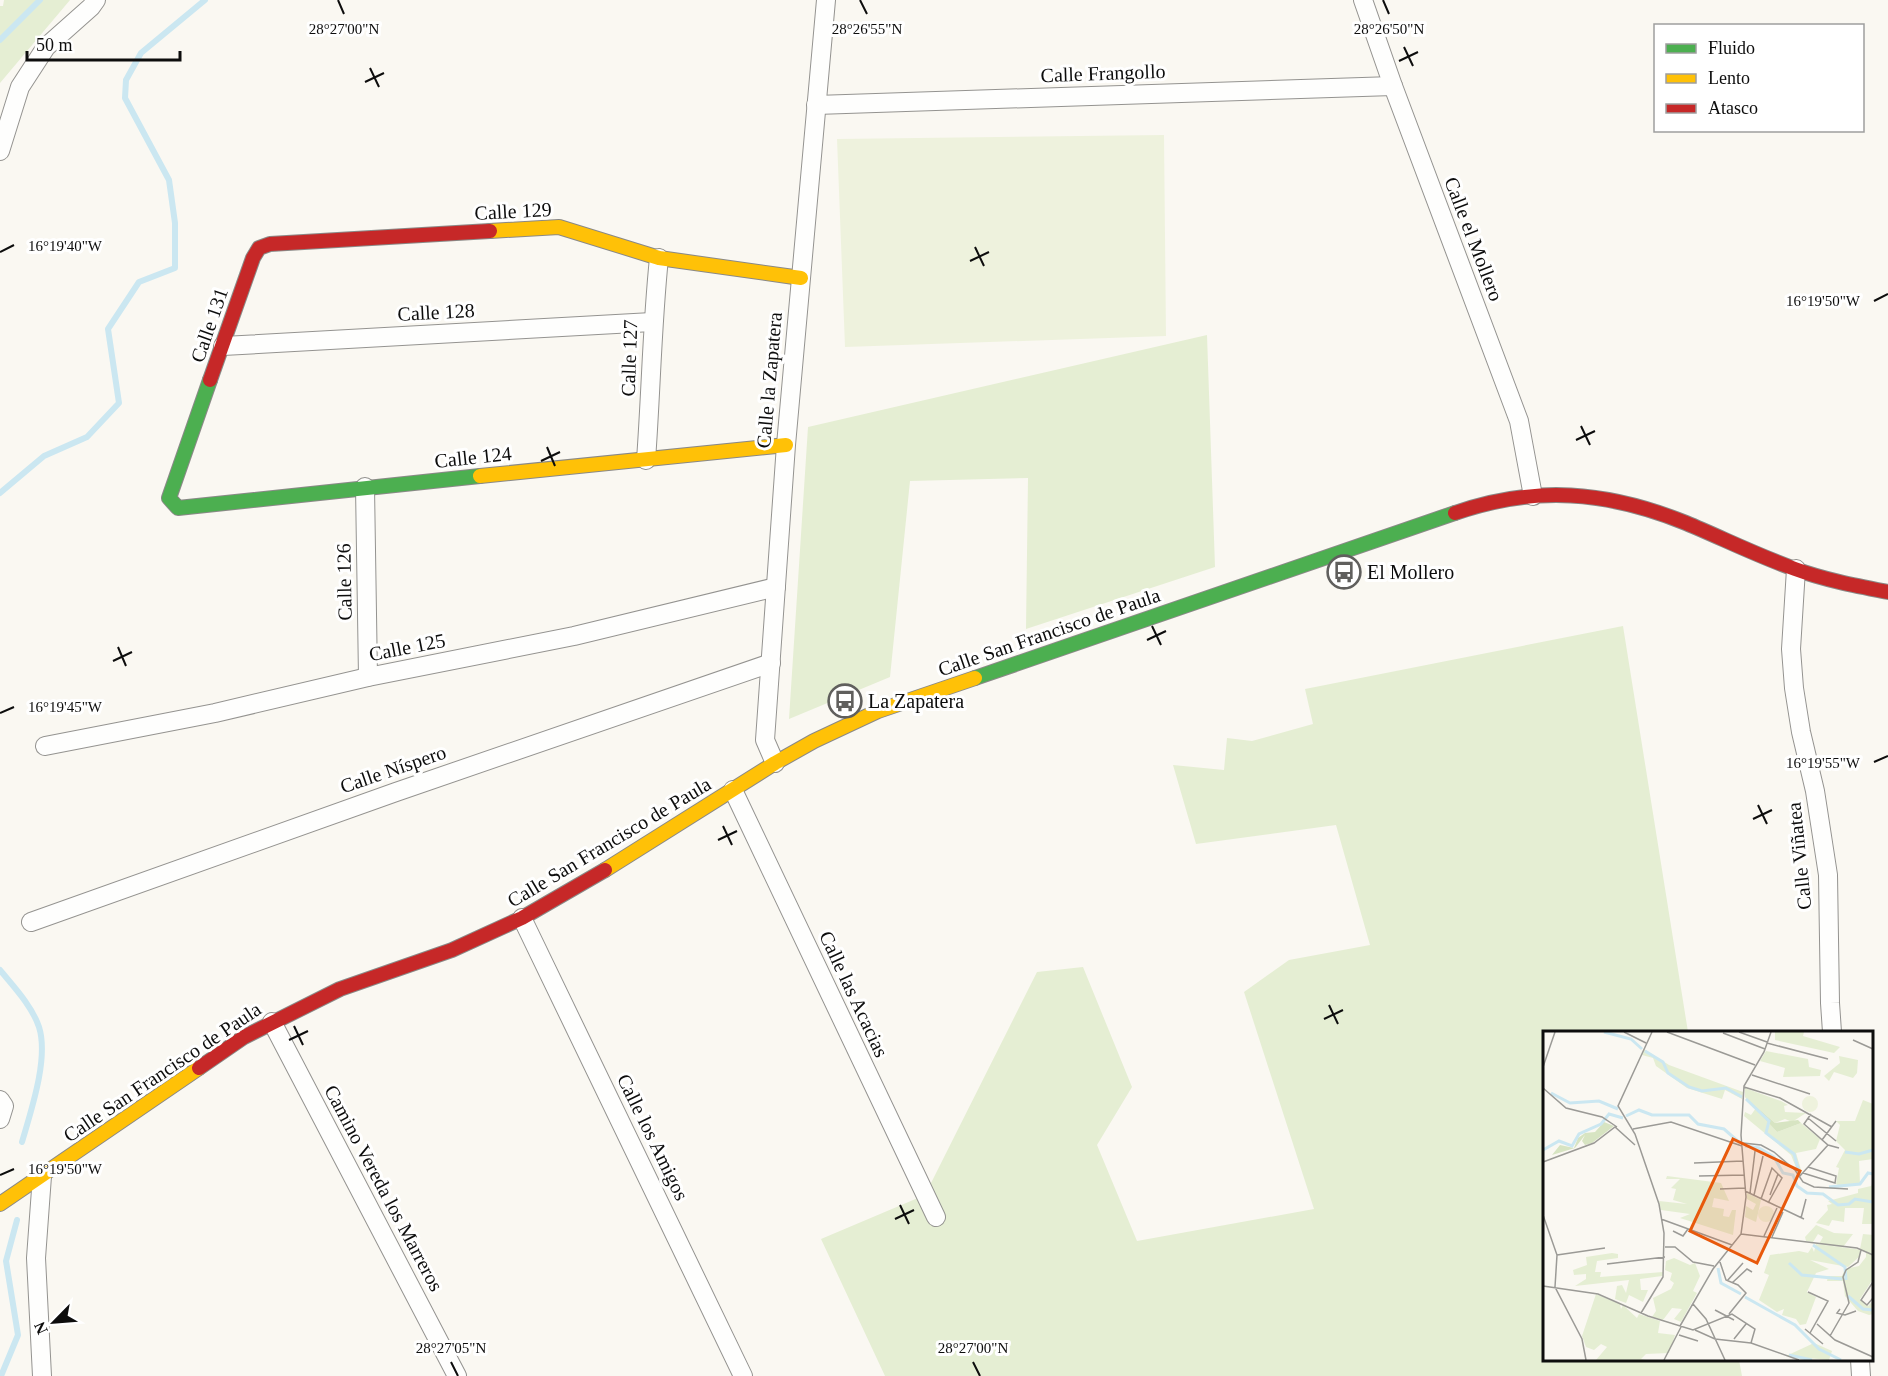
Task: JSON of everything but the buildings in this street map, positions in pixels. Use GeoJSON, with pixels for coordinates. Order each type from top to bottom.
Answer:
{"type":"FeatureCollection","features":[{"type":"Feature","properties":{"kind":"main road","name":"Calle 129"},"geometry":{"type":"LineString","coordinates":[[259,248],[270,244],[559,227],[659,258],[801,278]]}},
{"type":"Feature","properties":{"kind":"main road","name":"Calle 131"},"geometry":{"type":"LineString","coordinates":[[169,498],[253,258],[259,248]]}},
{"type":"Feature","properties":{"kind":"main road","name":"Calle 124"},"geometry":{"type":"LineString","coordinates":[[169,498],[178,508],[786,445]]}},
{"type":"Feature","properties":{"kind":"main road","name":"Calle San Francisco de Paula"},"geometry":{"type":"LineString","coordinates":[[0,1204],[244,1037],[340,989],[452,950],[522,918],[583,884],[814,741],[878,711],[1481,504],[1533,496],[1566,494],[1605,498],[1653,509],[1796,569],[1856,586],[1888,592]]}},
{"type":"Feature","properties":{"kind":"street"},"geometry":{"type":"LineString","coordinates":[[0,151],[20,87],[46,47],[92,7],[96,0]]}},
{"type":"Feature","properties":{"kind":"street","name":"Calle la Zapatera"},"geometry":{"type":"LineString","coordinates":[[775,764],[765,740],[786,445],[826,0]]}},
{"type":"Feature","properties":{"kind":"street","name":"Calle el Mollero"},"geometry":{"type":"LineString","coordinates":[[1363,0],[1519,421],[1533,496]]}},
{"type":"Feature","properties":{"kind":"street","name":"Calle Frangollo"},"geometry":{"type":"LineString","coordinates":[[816,105],[1393,86]]}},
{"type":"Feature","properties":{"kind":"street","name":"Calle 127"},"geometry":{"type":"LineString","coordinates":[[646,460],[652,378],[652,322],[659,258]]}},
{"type":"Feature","properties":{"kind":"street","name":"Calle 128"},"geometry":{"type":"LineString","coordinates":[[223,346],[652,322]]}},
{"type":"Feature","properties":{"kind":"street","name":"Calle 126"},"geometry":{"type":"LineString","coordinates":[[365,487],[368,677]]}},
{"type":"Feature","properties":{"kind":"street","name":"Calle Viñatea"},"geometry":{"type":"LineString","coordinates":[[1796,569],[1791,649],[1794,688],[1801,732],[1815,791],[1828,875],[1832,1031]]}},
{"type":"Feature","properties":{"kind":"street","name":"Calle 125"},"geometry":{"type":"LineString","coordinates":[[45,746],[214,713],[368,677],[574,636],[776,587]]}},
{"type":"Feature","properties":{"kind":"street","name":"Calle Níspero"},"geometry":{"type":"LineString","coordinates":[[31,922],[396,792],[771,663]]}},
{"type":"Feature","properties":{"kind":"street","name":"Calle las Acacias"},"geometry":{"type":"LineString","coordinates":[[733,790],[936,1217]]}},
{"type":"Feature","properties":{"kind":"street","name":"Calle los Amigos"},"geometry":{"type":"LineString","coordinates":[[522,918],[743,1376]]}},
{"type":"Feature","properties":{"kind":"street","name":"Camino Vereda los Marreros"},"geometry":{"type":"LineString","coordinates":[[272,1022],[457,1376]]}},
{"type":"Feature","properties":{"kind":"street"},"geometry":{"type":"LineString","coordinates":[[0,1100],[4,1106],[0,1119]]}},
{"type":"Feature","properties":{"kind":"street"},"geometry":{"type":"LineString","coordinates":[[42,1176],[36,1258],[42,1376]]}},
{"type":"Feature","properties":{"kind":"street"},"geometry":{"type":"LineString","coordinates":[[1860,1361],[1861,1376]]}},
{"type":"Feature","properties":{"kind":"green space"},"geometry":{"type":"Polygon","coordinates":[[[4,0],[70,0],[0,83],[0,6],[3,6],[4,0]]]}},
{"type":"Feature","properties":{"kind":"green space"},"geometry":{"type":"Polygon","coordinates":[[[1164,135],[1166,336],[845,347],[837,139],[1164,135]]]}},
{"type":"Feature","properties":{"kind":"green space"},"geometry":{"type":"Polygon","coordinates":[[[1207,335],[1215,567],[1026,629],[1028,478],[910,481],[890,677],[789,719],[808,427],[1207,335]]]}},
{"type":"Feature","properties":{"kind":"green space"},"geometry":{"type":"Polygon","coordinates":[[[1623,626],[1688,1031],[1543,1031],[1543,1361],[1739,1361],[1742,1376],[885,1376],[821,1239],[925,1195],[1037,972],[1083,967],[1132,1087],[1097,1145],[1137,1241],[1314,1209],[1244,992],[1289,960],[1370,945],[1336,825],[1196,844],[1173,765],[1224,770],[1227,738],[1252,741],[1313,724],[1305,689],[1623,626]]]}},
{"type":"Feature","properties":{"kind":"waterway"},"geometry":{"type":"LineString","coordinates":[[0,40],[40,0]]}},
{"type":"Feature","properties":{"kind":"waterway"},"geometry":{"type":"LineString","coordinates":[[0,493],[44,456],[87,437],[119,403],[108,329],[139,282],[175,268],[175,223],[169,180],[125,98],[126,80],[141,53],[205,0]]}},
{"type":"Feature","properties":{"kind":"waterway"},"geometry":{"type":"LineString","coordinates":[[0,970],[32,1012],[42,1040],[38,1084],[22,1142]]}},
{"type":"Feature","properties":{"kind":"waterway"},"geometry":{"type":"LineString","coordinates":[[1,1376],[18,1335],[6,1261],[17,1220]]}},
{"type":"Feature","properties":{"kind":"traffic: fast"},"geometry":{"type":"LineString","coordinates":[[210,380],[169,498],[178,508],[480,476]]}},
{"type":"Feature","properties":{"kind":"traffic: fast"},"geometry":{"type":"LineString","coordinates":[[975,678],[1455,513]]}},
{"type":"Feature","properties":{"kind":"traffic: slow"},"geometry":{"type":"LineString","coordinates":[[490,231],[559,227],[659,258],[801,278]]}},
{"type":"Feature","properties":{"kind":"traffic: slow"},"geometry":{"type":"LineString","coordinates":[[480,476],[786,445]]}},
{"type":"Feature","properties":{"kind":"traffic: slow"},"geometry":{"type":"LineString","coordinates":[[605,870],[814,741],[878,711],[975,678]]}},
{"type":"Feature","properties":{"kind":"traffic: slow"},"geometry":{"type":"LineString","coordinates":[[0,1204],[199,1068]]}},
{"type":"Feature","properties":{"kind":"traffic: jam"},"geometry":{"type":"LineString","coordinates":[[210,380],[253,258],[259,248],[270,244],[490,231]]}},
{"type":"Feature","properties":{"kind":"traffic: jam"},"geometry":{"type":"LineString","coordinates":[[1455,513],[1485,504],[1542,495],[1599,498],[1657,512],[1806,573],[1888,592]]}},
{"type":"Feature","properties":{"kind":"traffic: jam"},"geometry":{"type":"LineString","coordinates":[[199,1068],[244,1037],[340,989],[452,950],[522,918],[605,870]]}},
{"type":"Feature","properties":{"kind":"place","name":"El Mollero"},"geometry":{"type":"Point","coordinates":[1344,572]}},
{"type":"Feature","properties":{"kind":"place","name":"La Zapatera"},"geometry":{"type":"Point","coordinates":[845,701]}}]}
